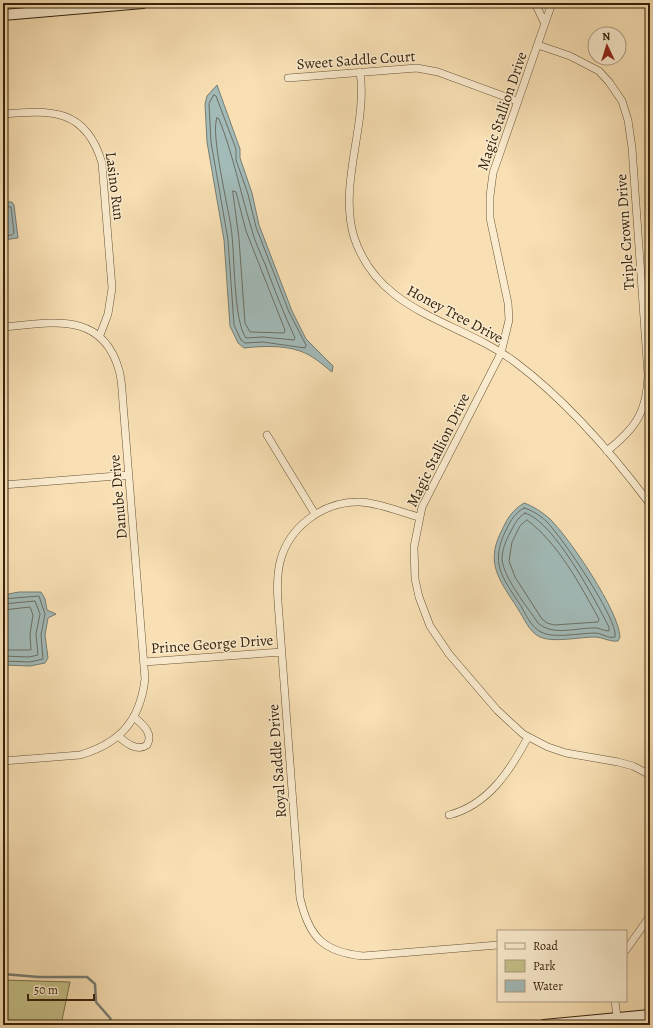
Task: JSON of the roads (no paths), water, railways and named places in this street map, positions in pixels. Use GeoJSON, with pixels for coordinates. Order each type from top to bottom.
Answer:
{"type":"FeatureCollection","features":[{"type":"Feature","properties":{"kind":"street"},"geometry":{"type":"LineString","coordinates":[[3,14],[143,3]]}},
{"type":"Feature","properties":{"kind":"street"},"geometry":{"type":"LineString","coordinates":[[536,3],[544,22]]}},
{"type":"Feature","properties":{"kind":"street","name":"Magic Stallion Drive"},"geometry":{"type":"LineString","coordinates":[[552,3],[549,14],[544,22],[538,45],[492,173],[490,196],[492,235],[508,303],[509,320],[501,353],[422,507],[414,547],[415,578],[419,597],[430,626],[449,654],[497,710],[512,725],[528,737],[566,753],[618,762],[633,766],[650,775]]}},
{"type":"Feature","properties":{"kind":"street","name":"Triple Crown Drive"},"geometry":{"type":"LineString","coordinates":[[538,45],[570,56],[599,71],[609,82],[622,101],[628,120],[632,148],[637,212],[648,375],[647,395],[643,410],[636,422],[624,437],[607,451]]}},
{"type":"Feature","properties":{"kind":"street","name":"Sweet Saddle Court"},"geometry":{"type":"LineString","coordinates":[[288,78],[408,68],[425,69],[517,101]]}},
{"type":"Feature","properties":{"kind":"street","name":"Honey Tree Drive"},"geometry":{"type":"LineString","coordinates":[[360,72],[363,87],[354,153],[350,206],[354,238],[372,272],[393,294],[407,304],[501,353],[514,362],[574,414],[607,451],[650,504]]}},
{"type":"Feature","properties":{"kind":"street","name":"Lasino Run"},"geometry":{"type":"LineString","coordinates":[[3,114],[50,112],[72,118],[86,131],[97,148],[102,162],[112,288],[108,314],[100,335]]}},
{"type":"Feature","properties":{"kind":"street"},"geometry":{"type":"LineString","coordinates":[[3,327],[50,323],[74,324],[100,335]]}},
{"type":"Feature","properties":{"kind":"street","name":"Danube Drive"},"geometry":{"type":"LineString","coordinates":[[3,761],[80,755],[102,747],[118,736],[134,716],[142,701],[145,679],[144,662],[120,371],[116,359],[100,335]]}},
{"type":"Feature","properties":{"kind":"street"},"geometry":{"type":"LineString","coordinates":[[267,435],[315,514]]}},
{"type":"Feature","properties":{"kind":"street"},"geometry":{"type":"LineString","coordinates":[[3,486],[129,476]]}},
{"type":"Feature","properties":{"kind":"street","name":"Royal Saddle Drive"},"geometry":{"type":"LineString","coordinates":[[419,517],[361,502],[329,506],[315,514],[292,536],[280,561],[277,588],[300,898],[305,918],[312,933],[320,942],[333,950],[345,954],[363,956],[497,945]]}},
{"type":"Feature","properties":{"kind":"street","name":"Prince George Drive"},"geometry":{"type":"LineString","coordinates":[[144,662],[282,652]]}},
{"type":"Feature","properties":{"kind":"street"},"geometry":{"type":"LineString","coordinates":[[118,736],[128,744],[137,748],[147,745],[150,738],[149,735],[144,726],[134,716]]}},
{"type":"Feature","properties":{"kind":"street"},"geometry":{"type":"LineString","coordinates":[[449,815],[472,807],[491,791],[510,768],[528,737]]}},
{"type":"Feature","properties":{"kind":"street"},"geometry":{"type":"LineString","coordinates":[[627,949],[650,916]]}},
{"type":"Feature","properties":{"kind":"street"},"geometry":{"type":"LineString","coordinates":[[616,1002],[617,1017]]}},
{"type":"Feature","properties":{"kind":"street"},"geometry":{"type":"LineString","coordinates":[[544,1025],[650,1015]]}},
{"type":"Feature","properties":{"kind":"water"},"geometry":{"type":"Polygon","coordinates":[[[217,85],[240,149],[240,158],[252,193],[259,225],[292,311],[306,339],[333,366],[332,372],[309,355],[293,349],[272,346],[244,348],[238,343],[230,326],[224,240],[207,142],[205,104],[207,96],[217,85]]]}},
{"type":"Feature","properties":{"kind":"water"},"geometry":{"type":"Polygon","coordinates":[[[3,202],[12,202],[14,205],[18,238],[3,240],[3,202]]]}},
{"type":"Feature","properties":{"kind":"water"},"geometry":{"type":"Polygon","coordinates":[[[524,503],[550,519],[581,558],[603,594],[618,625],[620,637],[618,641],[594,637],[559,640],[545,639],[536,635],[527,624],[505,589],[496,570],[494,561],[497,540],[505,524],[514,511],[524,503]]]}},
{"type":"Feature","properties":{"kind":"water"},"geometry":{"type":"Polygon","coordinates":[[[19,592],[41,592],[45,599],[47,610],[56,614],[48,618],[45,635],[48,658],[45,663],[30,666],[3,665],[3,595],[19,592]]]}},
{"type":"Feature","properties":{"kind":"waterway"},"geometry":{"type":"LineString","coordinates":[[3,974],[39,977],[87,977],[95,984],[96,1002],[110,1018],[113,1025]]}}]}
